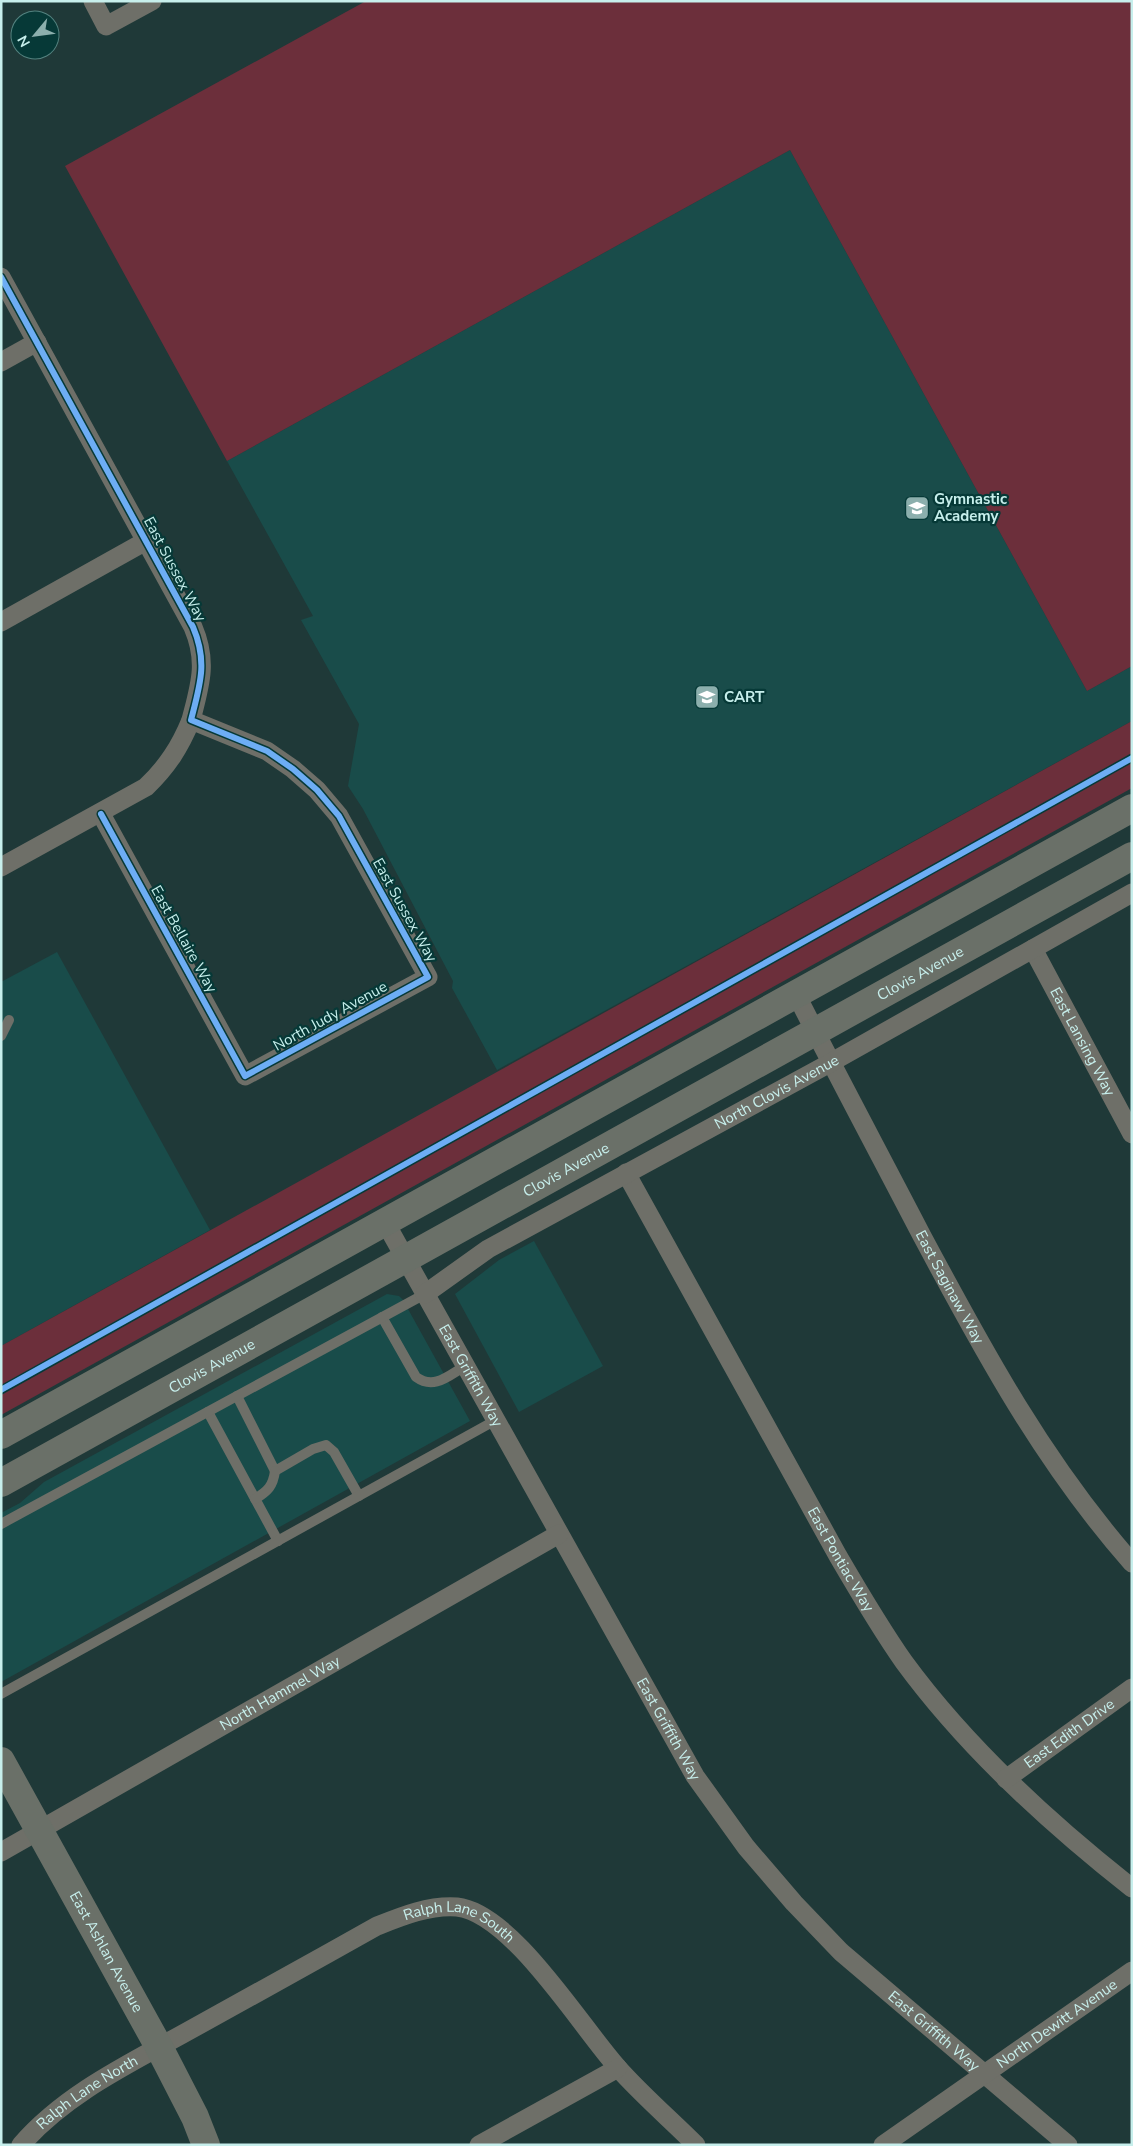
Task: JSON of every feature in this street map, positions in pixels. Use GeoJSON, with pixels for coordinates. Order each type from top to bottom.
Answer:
{"type":"FeatureCollection","features":[{"type":"Feature","properties":{"kind":"main road"},"geometry":{"type":"LineString","coordinates":[[1,1435],[1132,808]]}},
{"type":"Feature","properties":{"kind":"main road","name":"Clovis Avenue"},"geometry":{"type":"LineString","coordinates":[[1,1483],[1132,856]]}},
{"type":"Feature","properties":{"kind":"main road","name":"East Ashlan Avenue"},"geometry":{"type":"LineString","coordinates":[[1,1761],[159,2047],[206,2145]]}},
{"type":"Feature","properties":{"kind":"street"},"geometry":{"type":"LineString","coordinates":[[92,1],[106,26],[152,1]]}},
{"type":"Feature","properties":{"kind":"street","name":"East Sussex Way"},"geometry":{"type":"LineString","coordinates":[[1,277],[146,541],[199,642],[203,662],[201,683],[191,720],[267,751],[293,769],[317,790],[339,816],[428,977]]}},
{"type":"Feature","properties":{"kind":"street"},"geometry":{"type":"LineString","coordinates":[[1,362],[36,342]]}},
{"type":"Feature","properties":{"kind":"street"},"geometry":{"type":"LineString","coordinates":[[1,622],[146,541]]}},
{"type":"Feature","properties":{"kind":"street"},"geometry":{"type":"LineString","coordinates":[[1,867],[146,787],[164,770],[180,747],[191,720]]}},
{"type":"Feature","properties":{"kind":"street","name":"East Bellaire Way"},"geometry":{"type":"LineString","coordinates":[[100,814],[245,1076]]}},
{"type":"Feature","properties":{"kind":"street","name":"North Clovis Avenue"},"geometry":{"type":"LineString","coordinates":[[425,1294],[488,1249],[830,1063],[1132,893]]}},
{"type":"Feature","properties":{"kind":"street","name":"East Lansing Way"},"geometry":{"type":"LineString","coordinates":[[1033,948],[1132,1134]]}},
{"type":"Feature","properties":{"kind":"street","name":"North Judy Avenue"},"geometry":{"type":"LineString","coordinates":[[245,1076],[428,977]]}},
{"type":"Feature","properties":{"kind":"street","name":"East Saginaw Way"},"geometry":{"type":"LineString","coordinates":[[796,994],[830,1063],[980,1345],[1013,1401],[1078,1499],[1132,1562]]}},
{"type":"Feature","properties":{"kind":"street","name":"East Pontiac Way"},"geometry":{"type":"LineString","coordinates":[[626,1173],[871,1612],[905,1662],[935,1700],[1006,1779],[1086,1852],[1132,1888]]}},
{"type":"Feature","properties":{"kind":"street","name":"East Griffith Way"},"geometry":{"type":"LineString","coordinates":[[386,1222],[694,1776],[746,1846],[794,1904],[841,1952],[909,2012],[986,2074],[1068,2145]]}},
{"type":"Feature","properties":{"kind":"street","name":"North Hammel Way"},"geometry":{"type":"LineString","coordinates":[[1,1852],[559,1534]]}},
{"type":"Feature","properties":{"kind":"street","name":"East Edith Drive"},"geometry":{"type":"LineString","coordinates":[[1006,1779],[1132,1688]]}},
{"type":"Feature","properties":{"kind":"street","name":"Ralph Lane South"},"geometry":{"type":"LineString","coordinates":[[159,2047],[377,1926],[416,1912],[434,1908],[458,1908],[484,1916],[518,1944],[618,2068],[696,2145]]}},
{"type":"Feature","properties":{"kind":"street","name":"North Dewitt Avenue"},"geometry":{"type":"LineString","coordinates":[[883,2145],[1132,1971]]}},
{"type":"Feature","properties":{"kind":"street","name":"Ralph Lane North"},"geometry":{"type":"LineString","coordinates":[[22,2145],[40,2123],[63,2104],[159,2047]]}},
{"type":"Feature","properties":{"kind":"street"},"geometry":{"type":"LineString","coordinates":[[479,2145],[618,2068]]}},
{"type":"Feature","properties":{"kind":"lane"},"geometry":{"type":"LineString","coordinates":[[1,1036],[9,1020]]}},
{"type":"Feature","properties":{"kind":"lane"},"geometry":{"type":"LineString","coordinates":[[1,1524],[425,1294]]}},
{"type":"Feature","properties":{"kind":"lane"},"geometry":{"type":"LineString","coordinates":[[382,1317],[416,1377],[425,1383],[435,1383],[465,1366]]}},
{"type":"Feature","properties":{"kind":"lane"},"geometry":{"type":"LineString","coordinates":[[236,1396],[275,1470],[273,1484],[266,1492],[255,1499]]}},
{"type":"Feature","properties":{"kind":"lane"},"geometry":{"type":"LineString","coordinates":[[208,1412],[278,1541]]}},
{"type":"Feature","properties":{"kind":"lane"},"geometry":{"type":"LineString","coordinates":[[1,1694],[496,1420]]}},
{"type":"Feature","properties":{"kind":"lane"},"geometry":{"type":"LineString","coordinates":[[275,1470],[313,1449],[326,1445],[334,1452],[359,1496]]}},
{"type":"Feature","properties":{"kind":"shaded area"},"geometry":{"type":"Polygon","coordinates":[[[366,1],[1132,1],[1132,666],[1087,691],[790,150],[227,461],[65,166],[366,1]]]}},
{"type":"Feature","properties":{"kind":"shaded area"},"geometry":{"type":"Polygon","coordinates":[[[790,150],[1087,691],[1132,666],[1132,721],[497,1070],[452,988],[453,981],[363,809],[348,786],[359,724],[301,620],[313,616],[227,461],[790,150]]]}},
{"type":"Feature","properties":{"kind":"shaded area"},"geometry":{"type":"Polygon","coordinates":[[[1132,721],[1132,788],[1,1415],[1,1346],[1132,721]]]}},
{"type":"Feature","properties":{"kind":"shaded area"},"geometry":{"type":"Polygon","coordinates":[[[57,952],[210,1230],[1,1346],[1,982],[57,952]]]}},
{"type":"Feature","properties":{"kind":"shaded area"},"geometry":{"type":"Polygon","coordinates":[[[534,1241],[603,1366],[519,1412],[455,1294],[499,1260],[534,1241]]]}},
{"type":"Feature","properties":{"kind":"shaded area"},"geometry":{"type":"Polygon","coordinates":[[[387,1294],[399,1296],[403,1300],[470,1421],[1,1682],[1,1513],[20,1503],[44,1482],[387,1294]]]}},
{"type":"Feature","properties":{"kind":"cycle path"},"geometry":{"type":"LineString","coordinates":[[1,277],[193,627],[200,651],[201,674],[191,720],[267,751],[293,769],[317,790],[339,816],[428,977],[245,1076],[101,814]]}},
{"type":"Feature","properties":{"kind":"cycle path"},"geometry":{"type":"LineString","coordinates":[[1,1390],[1132,758]]}},
{"type":"Feature","properties":{"kind":"place","name":"Gymnastic Academy"},"geometry":{"type":"Point","coordinates":[917,508]}},
{"type":"Feature","properties":{"kind":"place","name":"CART"},"geometry":{"type":"Point","coordinates":[707,697]}}]}
